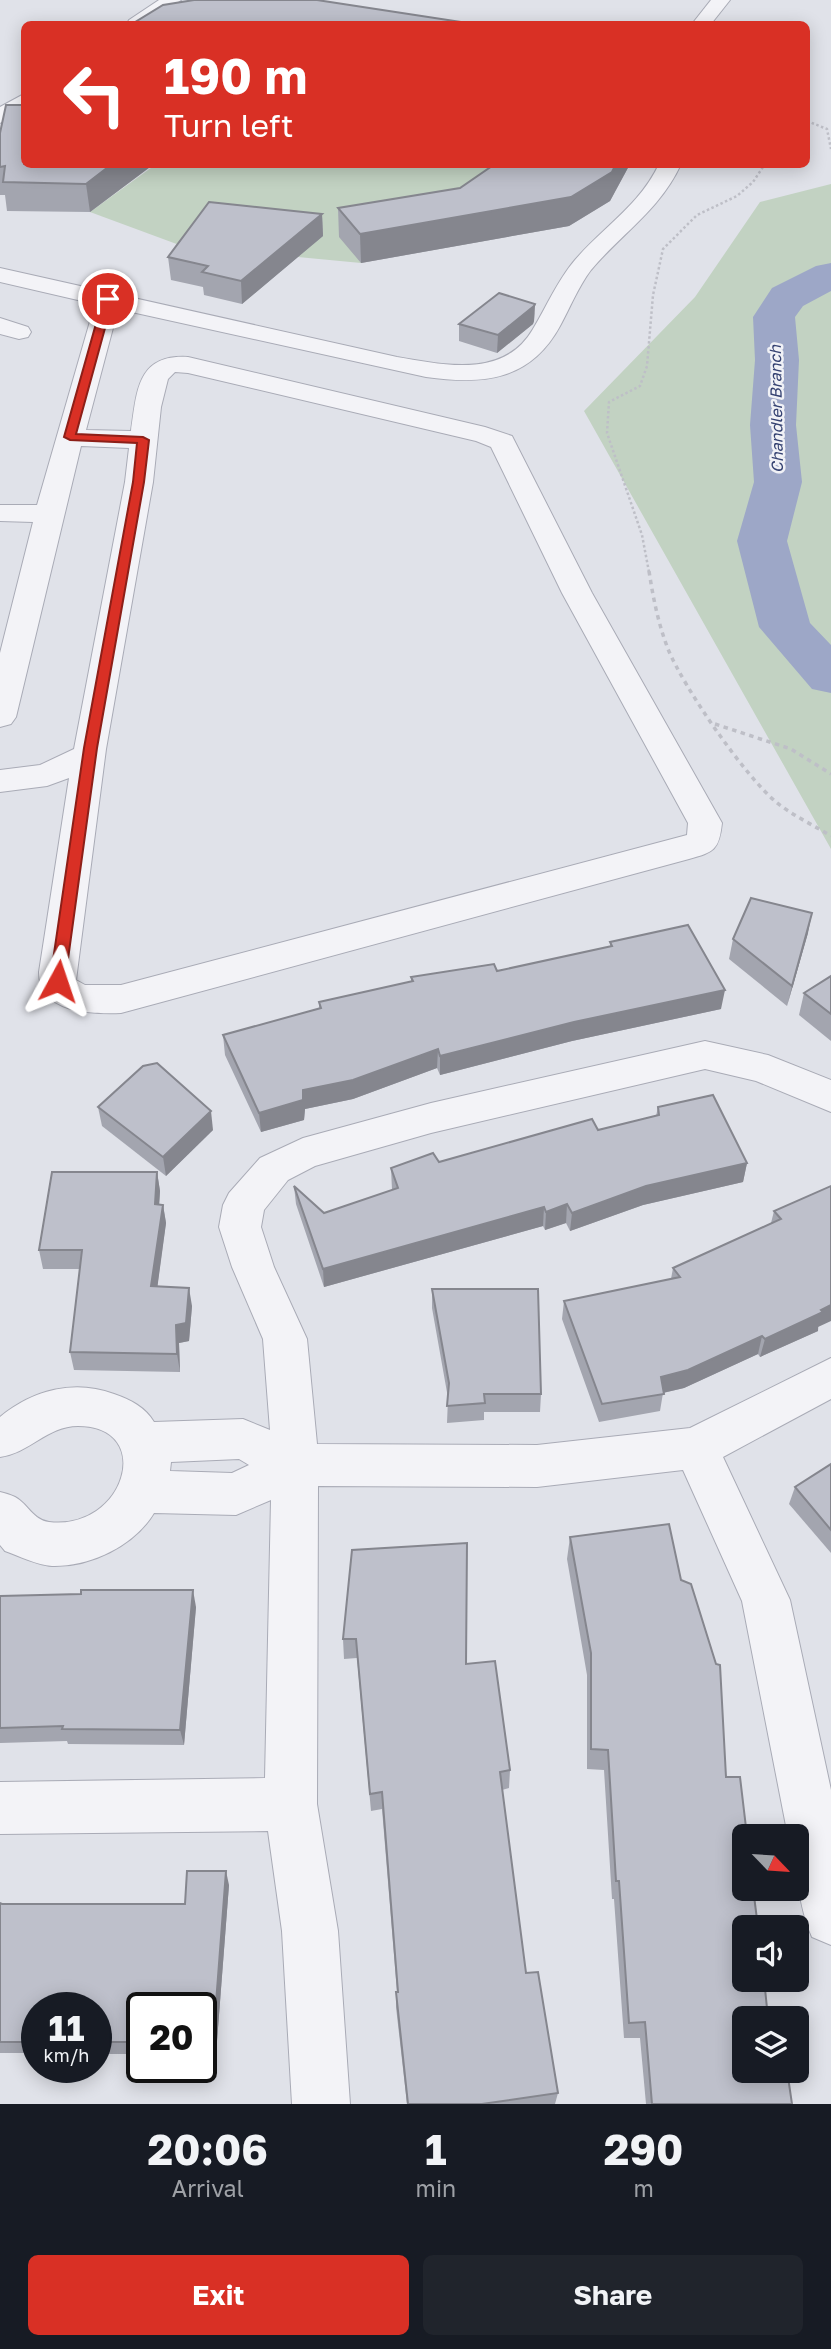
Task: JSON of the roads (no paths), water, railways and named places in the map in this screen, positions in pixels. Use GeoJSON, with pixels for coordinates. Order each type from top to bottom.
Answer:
{"type":"FeatureCollection","features":[{"type":"Feature","properties":{"kind":"lane"},"geometry":{"type":"LineString","coordinates":[[140,21],[172,0]]}},
{"type":"Feature","properties":{"kind":"lane"},"geometry":{"type":"LineString","coordinates":[[704,21],[721,0]]}},
{"type":"Feature","properties":{"kind":"lane"},"geometry":{"type":"LineString","coordinates":[[0,117],[21,102]]}},
{"type":"Feature","properties":{"kind":"lane"},"geometry":{"type":"LineString","coordinates":[[0,275],[397,365],[458,373],[484,372],[511,365],[526,356],[537,344],[579,270],[657,192],[668,168]]}},
{"type":"Feature","properties":{"kind":"lane"},"geometry":{"type":"LineString","coordinates":[[0,716],[49,513],[108,299]]}},
{"type":"Feature","properties":{"kind":"lane"},"geometry":{"type":"LineString","coordinates":[[188,365],[375,410],[485,435],[502,442],[577,593],[705,823],[703,841],[689,847],[121,999],[85,1000],[63,990],[58,981],[89,755],[156,376],[164,367],[188,365]]}},
{"type":"Feature","properties":{"kind":"lane"},"geometry":{"type":"LineString","coordinates":[[375,410],[397,365]]}},
{"type":"Feature","properties":{"kind":"lane"},"geometry":{"type":"LineString","coordinates":[[70,437],[143,440]]}},
{"type":"Feature","properties":{"kind":"lane"},"geometry":{"type":"LineString","coordinates":[[0,513],[49,513]]}},
{"type":"Feature","properties":{"kind":"lane"},"geometry":{"type":"LineString","coordinates":[[0,781],[47,775],[89,755]]}},
{"type":"Feature","properties":{"kind":"lane"},"geometry":{"type":"LineString","coordinates":[[321,2104],[310,1931],[291,1804],[295,1465],[285,1339],[253,1267],[240,1227],[244,1205],[274,1169],[303,1154],[431,1118],[705,1055],[745,1061],[783,1073],[831,1097]]}},
{"type":"Feature","properties":{"kind":"lane"},"geometry":{"type":"LineString","coordinates":[[143,1443],[243,1439],[295,1465],[537,1466],[696,1448],[831,1377]]}},
{"type":"Feature","properties":{"kind":"lane"},"geometry":{"type":"LineString","coordinates":[[0,1437],[11,1436],[32,1419],[57,1408],[83,1405],[109,1411],[129,1423],[143,1443],[148,1469],[142,1492],[122,1521],[94,1538],[63,1545],[33,1541],[8,1526],[0,1513]]}},
{"type":"Feature","properties":{"kind":"lane"},"geometry":{"type":"LineString","coordinates":[[696,1448],[766,1600],[831,1918]]}},
{"type":"Feature","properties":{"kind":"lane"},"geometry":{"type":"LineString","coordinates":[[142,1492],[236,1494],[295,1465]]}},
{"type":"Feature","properties":{"kind":"lane"},"geometry":{"type":"LineString","coordinates":[[0,1808],[291,1804]]}},
{"type":"Feature","properties":{"kind":"waterway","name":"Chandler Branch"},"geometry":{"type":"LineString","coordinates":[[831,275],[787,297],[774,317],[777,360],[773,425],[778,482],[762,541],[785,627],[831,677]]}}]}
